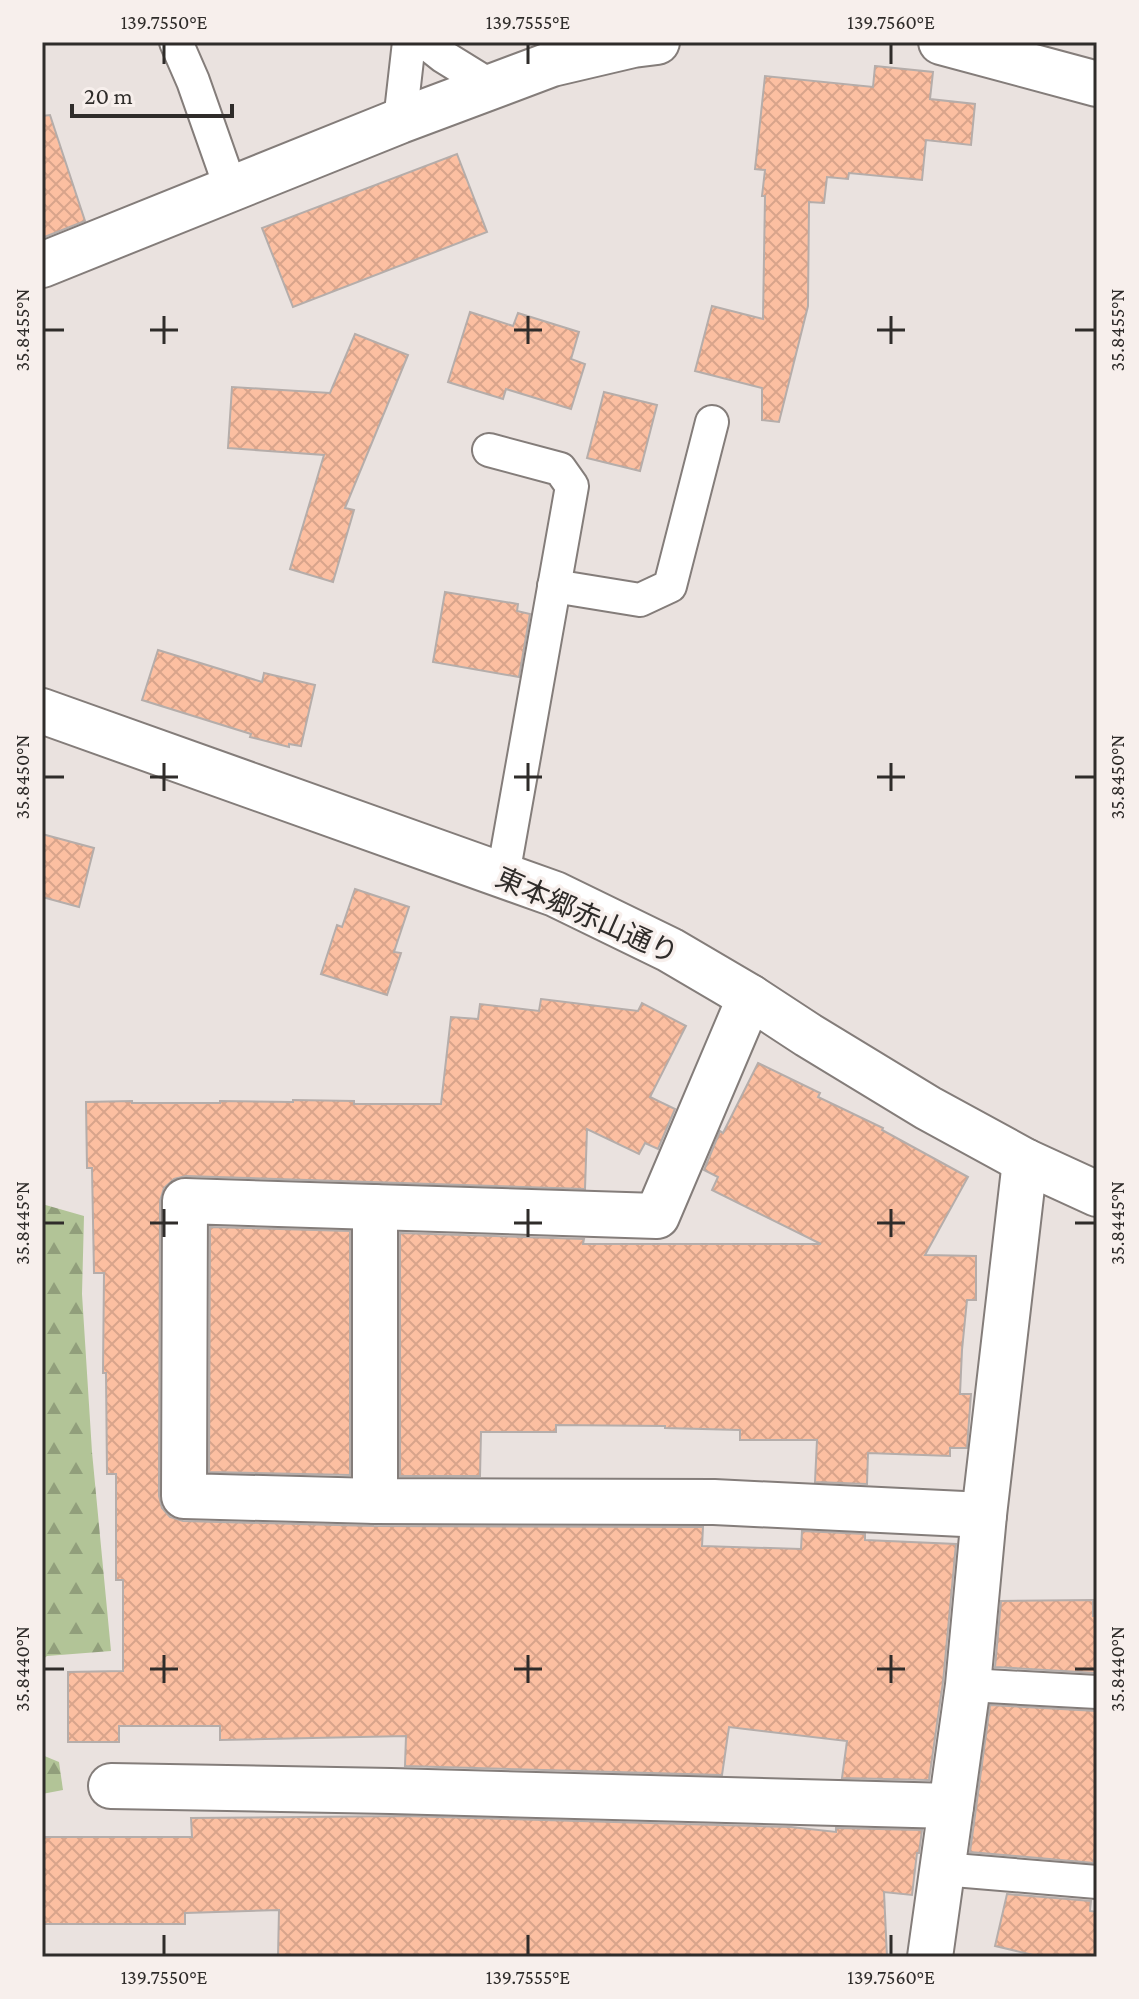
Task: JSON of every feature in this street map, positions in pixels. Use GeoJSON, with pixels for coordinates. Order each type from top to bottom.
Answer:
{"type":"FeatureCollection","features":[{"type":"Feature","properties":{"kind":"street"},"geometry":{"type":"LineString","coordinates":[[42,265],[491,86],[552,64],[657,42]]}},
{"type":"Feature","properties":{"kind":"street"},"geometry":{"type":"LineString","coordinates":[[941,42],[1097,84]]}},
{"type":"Feature","properties":{"kind":"street","name":"東本郷赤山通り"},"geometry":{"type":"LineString","coordinates":[[42,711],[555,894],[670,950],[888,1084],[1025,1161],[1097,1194]]}},
{"type":"Feature","properties":{"kind":"street"},"geometry":{"type":"LineString","coordinates":[[750,997],[657,1216],[185,1201],[184,1496],[375,1501],[714,1502],[984,1515]]}},
{"type":"Feature","properties":{"kind":"street"},"geometry":{"type":"LineString","coordinates":[[930,1957],[968,1685],[984,1515],[1025,1161]]}},
{"type":"Feature","properties":{"kind":"street"},"geometry":{"type":"LineString","coordinates":[[375,1207],[375,1501]]}},
{"type":"Feature","properties":{"kind":"street"},"geometry":{"type":"LineString","coordinates":[[111,1786],[951,1806]]}},
{"type":"Feature","properties":{"kind":"lane"},"geometry":{"type":"LineString","coordinates":[[176,42],[231,189]]}},
{"type":"Feature","properties":{"kind":"lane"},"geometry":{"type":"LineString","coordinates":[[400,121],[409,42]]}},
{"type":"Feature","properties":{"kind":"lane"},"geometry":{"type":"LineString","coordinates":[[425,42],[491,86]]}},
{"type":"Feature","properties":{"kind":"lane"},"geometry":{"type":"LineString","coordinates":[[554,586],[640,600],[670,586],[712,422]]}},
{"type":"Feature","properties":{"kind":"lane"},"geometry":{"type":"LineString","coordinates":[[489,450],[560,469],[572,486],[503,875]]}},
{"type":"Feature","properties":{"kind":"lane"},"geometry":{"type":"LineString","coordinates":[[968,1685],[1097,1692]]}},
{"type":"Feature","properties":{"kind":"lane"},"geometry":{"type":"LineString","coordinates":[[942,1869],[1097,1882]]}},
{"type":"Feature","properties":{"kind":"green space"},"geometry":{"type":"Polygon","coordinates":[[[42,1204],[84,1216],[82,1294],[92,1452],[111,1651],[47,1656],[42,1660],[42,1204]]]}},
{"type":"Feature","properties":{"kind":"green space"},"geometry":{"type":"Polygon","coordinates":[[[42,1755],[59,1762],[63,1790],[42,1794],[42,1755]]]}},
{"type":"Feature","properties":{"kind":"building"},"geometry":{"type":"Polygon","coordinates":[[[875,66],[933,72],[930,99],[975,104],[971,145],[926,140],[922,180],[849,173],[848,179],[827,177],[824,203],[809,202],[808,306],[779,422],[762,420],[762,388],[695,371],[712,306],[763,319],[765,196],[762,196],[765,170],[755,169],[765,76],[873,87],[875,66]]]}},
{"type":"Feature","properties":{"kind":"building"},"geometry":{"type":"Polygon","coordinates":[[[50,115],[85,221],[42,238],[42,116],[50,115]]]}},
{"type":"Feature","properties":{"kind":"building"},"geometry":{"type":"Polygon","coordinates":[[[457,154],[487,232],[293,307],[262,228],[457,154]]]}},
{"type":"Feature","properties":{"kind":"building"},"geometry":{"type":"Polygon","coordinates":[[[470,312],[513,326],[518,313],[579,332],[571,359],[585,364],[571,409],[506,389],[503,399],[448,382],[470,312]]]}},
{"type":"Feature","properties":{"kind":"building"},"geometry":{"type":"Polygon","coordinates":[[[355,334],[408,355],[345,508],[354,510],[333,582],[290,569],[324,455],[228,448],[232,387],[330,393],[355,334]]]}},
{"type":"Feature","properties":{"kind":"building"},"geometry":{"type":"Polygon","coordinates":[[[604,392],[657,405],[640,471],[587,458],[604,392]]]}},
{"type":"Feature","properties":{"kind":"building"},"geometry":{"type":"Polygon","coordinates":[[[445,592],[518,604],[517,611],[530,614],[519,677],[433,662],[445,592]]]}},
{"type":"Feature","properties":{"kind":"building"},"geometry":{"type":"Polygon","coordinates":[[[158,650],[262,682],[264,673],[315,685],[301,746],[289,744],[289,747],[250,737],[251,734],[142,700],[158,650]]]}},
{"type":"Feature","properties":{"kind":"building"},"geometry":{"type":"Polygon","coordinates":[[[42,834],[94,848],[79,907],[42,897],[42,834]]]}},
{"type":"Feature","properties":{"kind":"building"},"geometry":{"type":"Polygon","coordinates":[[[355,889],[409,907],[394,952],[401,953],[387,995],[321,974],[337,925],[342,927],[355,889]]]}},
{"type":"Feature","properties":{"kind":"building"},"geometry":{"type":"Polygon","coordinates":[[[541,999],[638,1011],[642,1003],[686,1026],[650,1097],[675,1109],[658,1149],[645,1143],[639,1154],[587,1129],[585,1189],[186,1176],[174,1179],[164,1188],[160,1201],[159,1496],[162,1508],[170,1517],[183,1521],[374,1526],[703,1527],[702,1546],[801,1549],[802,1531],[865,1534],[865,1540],[956,1544],[943,1682],[929,1780],[842,1778],[847,1741],[729,1727],[722,1775],[405,1766],[406,1736],[220,1740],[220,1726],[119,1726],[119,1742],[68,1742],[68,1672],[123,1671],[123,1580],[116,1580],[116,1474],[107,1474],[106,1373],[103,1373],[104,1273],[94,1273],[92,1168],[87,1168],[86,1102],[293,1100],[441,1104],[451,1017],[478,1019],[480,1004],[539,1011],[541,999]]]}},
{"type":"Feature","properties":{"kind":"building"},"geometry":{"type":"Polygon","coordinates":[[[758,1063],[820,1093],[818,1097],[883,1128],[968,1177],[925,1255],[976,1256],[976,1300],[967,1300],[962,1350],[960,1394],[971,1394],[967,1448],[950,1448],[950,1456],[868,1453],[867,1484],[815,1482],[817,1440],[740,1440],[740,1430],[556,1425],[556,1432],[481,1432],[480,1476],[400,1476],[400,1233],[584,1239],[583,1244],[821,1244],[712,1190],[718,1177],[704,1170],[720,1131],[723,1133],[758,1063]]]}},
{"type":"Feature","properties":{"kind":"building"},"geometry":{"type":"Polygon","coordinates":[[[210,1227],[350,1231],[350,1475],[209,1472],[210,1227]]]}},
{"type":"Feature","properties":{"kind":"building"},"geometry":{"type":"Polygon","coordinates":[[[1093,1600],[1093,1616],[1097,1616],[1097,1673],[995,1667],[1001,1601],[1093,1600]]]}},
{"type":"Feature","properties":{"kind":"building"},"geometry":{"type":"Polygon","coordinates":[[[990,1705],[1097,1711],[1094,1863],[970,1852],[990,1705]]]}},
{"type":"Feature","properties":{"kind":"building"},"geometry":{"type":"Polygon","coordinates":[[[404,1816],[791,1827],[836,1832],[836,1828],[922,1830],[912,1895],[884,1892],[887,1957],[278,1957],[279,1910],[185,1913],[185,1924],[42,1924],[42,1837],[192,1837],[191,1818],[404,1816]]]}},
{"type":"Feature","properties":{"kind":"building"},"geometry":{"type":"Polygon","coordinates":[[[1007,1894],[1091,1901],[1090,1911],[1097,1912],[1097,1957],[1042,1957],[995,1946],[1007,1894]]]}}]}
